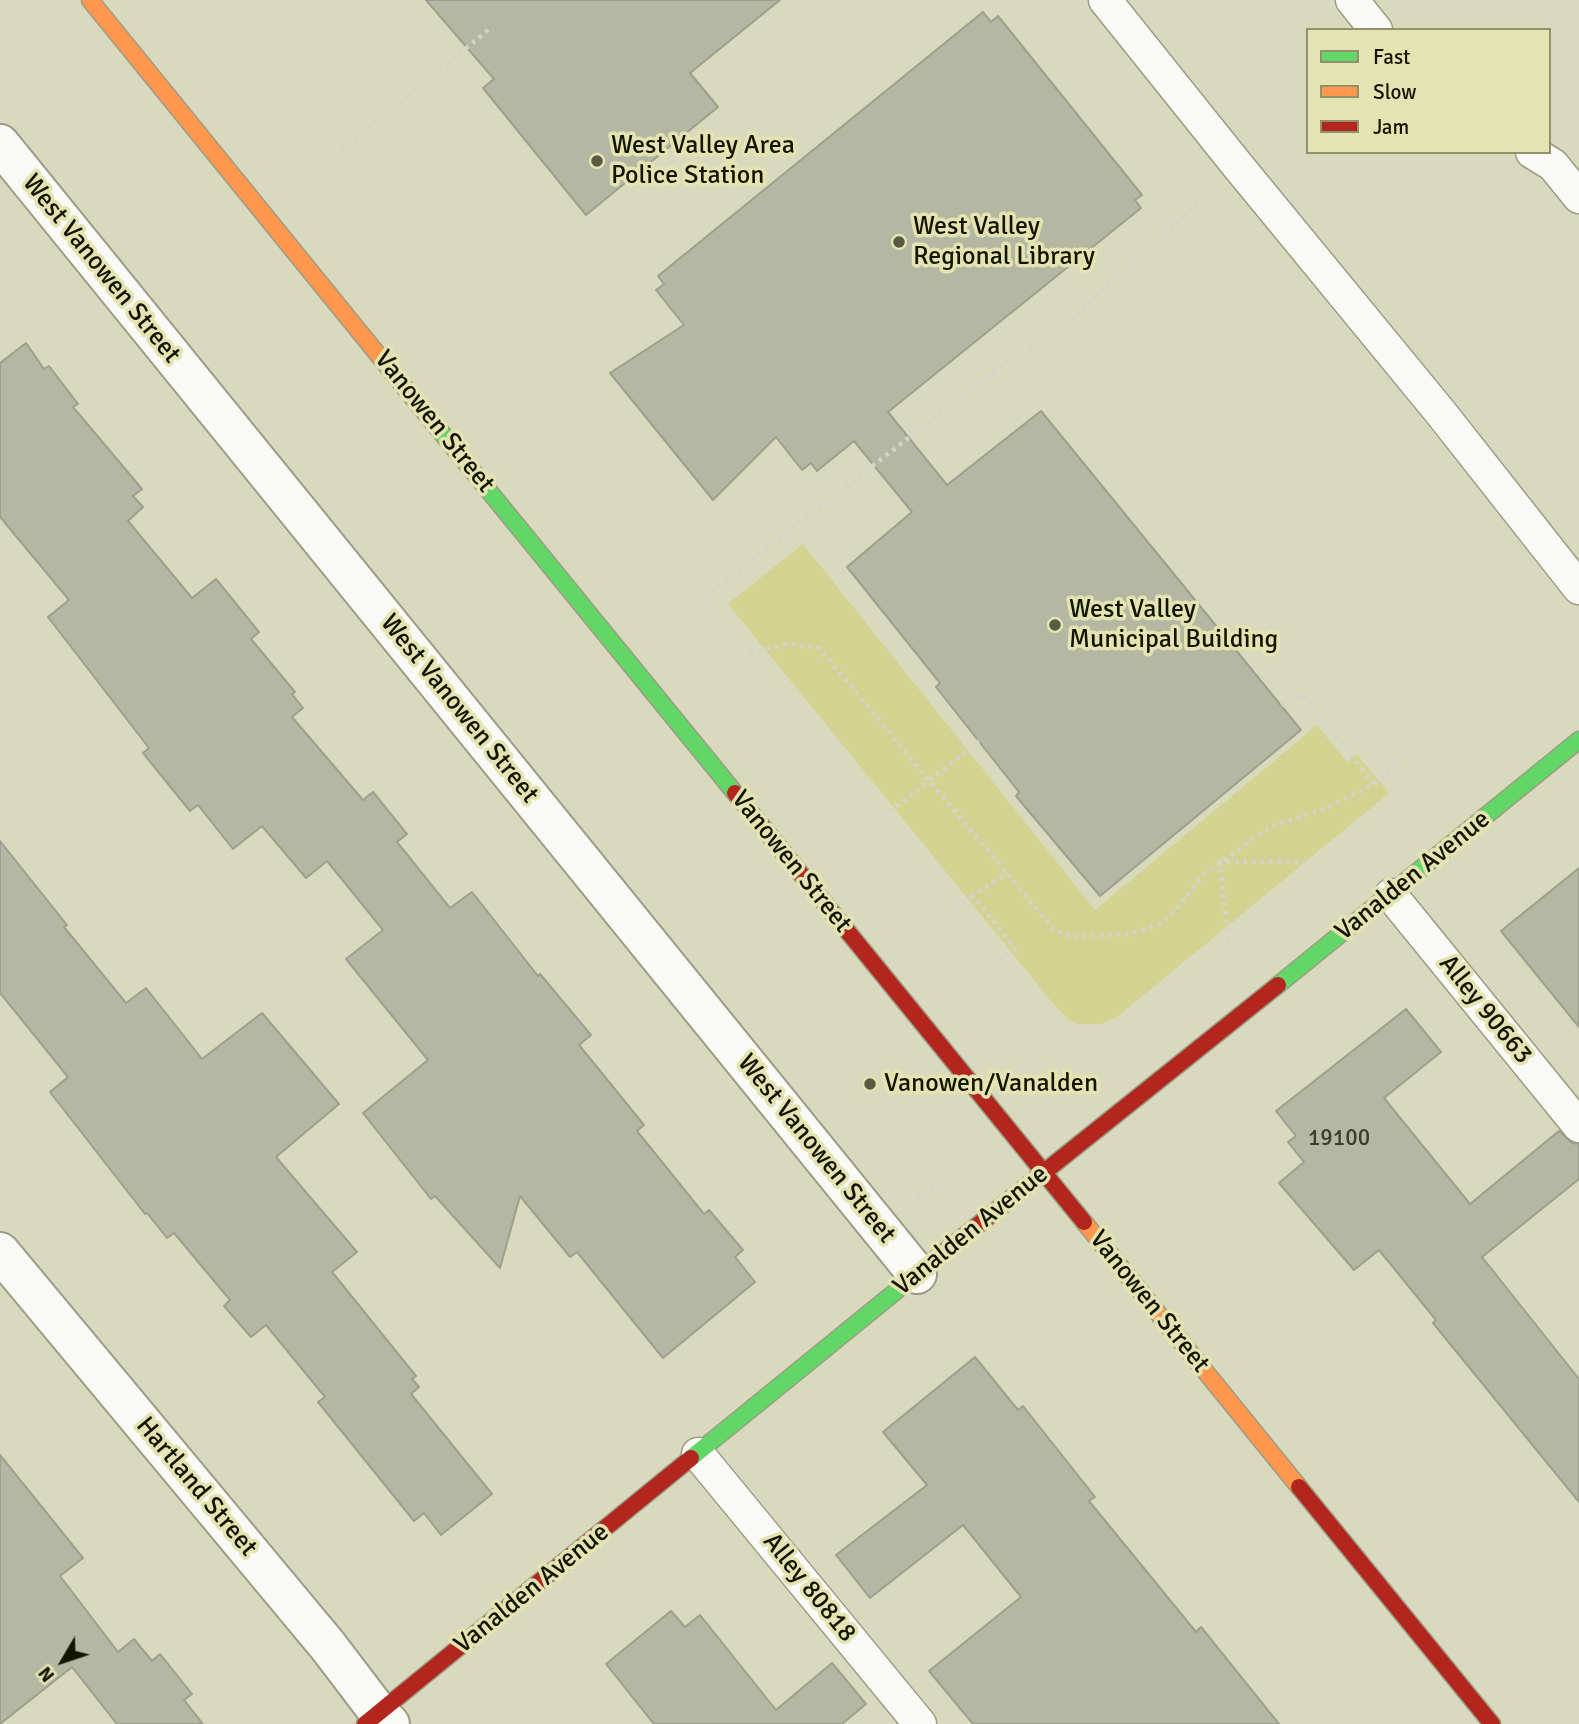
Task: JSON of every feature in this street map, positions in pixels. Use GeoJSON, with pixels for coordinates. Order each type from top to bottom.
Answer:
{"type":"FeatureCollection","features":[{"type":"Feature","properties":{"kind":"main road","name":"Vanowen Street"},"geometry":{"type":"LineString","coordinates":[[90,0],[1492,1724]]}},
{"type":"Feature","properties":{"kind":"main road","name":"Vanalden Avenue"},"geometry":{"type":"LineString","coordinates":[[378,1720],[917,1274],[1579,740]]}},
{"type":"Feature","properties":{"kind":"street","name":"West Vanowen Street"},"geometry":{"type":"LineString","coordinates":[[0,144],[917,1274]]}},
{"type":"Feature","properties":{"kind":"street","name":"Hartland Street"},"geometry":{"type":"LineString","coordinates":[[0,1252],[328,1646],[378,1720]]}},
{"type":"Feature","properties":{"kind":"lane"},"geometry":{"type":"LineString","coordinates":[[1105,0],[1441,413],[1579,588]]}},
{"type":"Feature","properties":{"kind":"lane"},"geometry":{"type":"LineString","coordinates":[[1352,0],[1374,28]]}},
{"type":"Feature","properties":{"kind":"lane"},"geometry":{"type":"LineString","coordinates":[[1535,154],[1553,165],[1579,197]]}},
{"type":"Feature","properties":{"kind":"lane","name":"Alley 90663"},"geometry":{"type":"LineString","coordinates":[[1391,894],[1579,1126]]}},
{"type":"Feature","properties":{"kind":"lane","name":"Alley 80818"},"geometry":{"type":"LineString","coordinates":[[698,1454],[919,1724]]}},
{"type":"Feature","properties":{"kind":"path"},"geometry":{"type":"LineString","coordinates":[[341,151],[492,27]]}},
{"type":"Feature","properties":{"kind":"path"},"geometry":{"type":"LineString","coordinates":[[705,597],[1012,357],[1049,340],[1238,166]]}},
{"type":"Feature","properties":{"kind":"path"},"geometry":{"type":"LineString","coordinates":[[750,653],[787,644],[819,648],[1053,929],[1072,937],[1131,934],[1160,924],[1203,875],[1270,827],[1325,809],[1374,784],[1407,757]]}},
{"type":"Feature","properties":{"kind":"path"},"geometry":{"type":"LineString","coordinates":[[1281,705],[1302,694],[1374,784]]}},
{"type":"Feature","properties":{"kind":"path"},"geometry":{"type":"LineString","coordinates":[[883,817],[979,741]]}},
{"type":"Feature","properties":{"kind":"path"},"geometry":{"type":"LineString","coordinates":[[1220,862],[1286,861],[1320,865]]}},
{"type":"Feature","properties":{"kind":"path"},"geometry":{"type":"LineString","coordinates":[[1220,862],[1228,940]]}},
{"type":"Feature","properties":{"kind":"path"},"geometry":{"type":"LineString","coordinates":[[956,909],[1007,873]]}},
{"type":"Feature","properties":{"kind":"path"},"geometry":{"type":"LineString","coordinates":[[973,895],[1014,948],[1000,961]]}},
{"type":"Feature","properties":{"kind":"path"},"geometry":{"type":"LineString","coordinates":[[910,1202],[939,1182]]}},
{"type":"Feature","properties":{"kind":"shaded area"},"geometry":{"type":"Polygon","coordinates":[[[803,544],[1095,910],[1317,725],[1347,762],[1357,754],[1389,793],[1117,1017],[1101,1024],[1079,1024],[1068,1019],[1056,1007],[728,604],[803,544]]]}},
{"type":"Feature","properties":{"kind":"building","name":"West Valley Area Police Station"},"geometry":{"type":"Polygon","coordinates":[[[426,0],[780,0],[690,73],[718,107],[586,215],[483,88],[494,79],[426,0]]]}},
{"type":"Feature","properties":{"kind":"building"},"geometry":{"type":"Polygon","coordinates":[[[983,12],[991,22],[998,16],[1142,195],[1135,200],[1141,208],[888,412],[947,485],[1041,411],[1301,730],[1100,896],[1016,796],[1019,792],[936,687],[940,683],[847,567],[912,512],[854,441],[817,471],[811,463],[802,470],[776,437],[713,500],[610,373],[684,325],[656,290],[664,284],[658,276],[983,12]]]}},
{"type":"Feature","properties":{"kind":"building"},"geometry":{"type":"Polygon","coordinates":[[[26,343],[44,369],[49,366],[78,404],[73,407],[142,489],[133,496],[143,507],[128,521],[192,598],[216,579],[259,632],[251,639],[295,692],[292,694],[303,708],[292,717],[363,800],[373,792],[407,834],[397,842],[450,908],[472,892],[538,976],[540,974],[591,1035],[579,1045],[644,1125],[637,1131],[704,1214],[709,1210],[743,1250],[735,1257],[755,1282],[663,1358],[577,1252],[570,1257],[520,1196],[500,1268],[435,1196],[431,1199],[363,1113],[428,1060],[346,959],[383,930],[327,861],[306,878],[262,826],[233,849],[198,805],[190,811],[143,753],[149,748],[48,617],[69,600],[0,517],[0,363],[26,343]]]}},
{"type":"Feature","properties":{"kind":"building"},"geometry":{"type":"Polygon","coordinates":[[[0,841],[67,925],[64,927],[126,1003],[146,988],[202,1059],[262,1013],[339,1104],[276,1157],[357,1252],[332,1272],[416,1376],[412,1379],[419,1387],[411,1394],[492,1494],[441,1535],[424,1513],[414,1521],[318,1402],[325,1397],[266,1325],[251,1337],[224,1306],[230,1300],[174,1233],[167,1238],[147,1213],[145,1214],[50,1092],[68,1077],[0,993],[0,841]]]}},
{"type":"Feature","properties":{"kind":"building"},"geometry":{"type":"Polygon","coordinates":[[[1579,868],[1579,1027],[1501,931],[1579,868]]]}},
{"type":"Feature","properties":{"kind":"building"},"geometry":{"type":"Polygon","coordinates":[[[1406,1009],[1441,1052],[1384,1098],[1470,1204],[1559,1131],[1572,1143],[1579,1144],[1579,1179],[1482,1257],[1579,1379],[1579,1502],[1433,1323],[1436,1320],[1379,1250],[1354,1270],[1279,1183],[1304,1162],[1288,1142],[1296,1136],[1276,1111],[1406,1009]]]}},
{"type":"Feature","properties":{"kind":"building"},"geometry":{"type":"Polygon","coordinates":[[[975,1357],[1018,1410],[1023,1406],[1095,1497],[1089,1501],[1196,1632],[1201,1627],[1279,1724],[973,1724],[929,1671],[1021,1597],[963,1525],[870,1598],[836,1555],[927,1485],[883,1432],[975,1357]]]}},
{"type":"Feature","properties":{"kind":"building"},"geometry":{"type":"Polygon","coordinates":[[[0,1455],[83,1558],[60,1576],[118,1652],[134,1639],[152,1661],[160,1654],[192,1694],[184,1700],[203,1724],[117,1724],[72,1667],[0,1724],[0,1455]]]}},
{"type":"Feature","properties":{"kind":"building"},"geometry":{"type":"Polygon","coordinates":[[[671,1611],[685,1627],[700,1615],[776,1710],[832,1663],[866,1704],[842,1724],[654,1724],[606,1664],[671,1611]]]}},
{"type":"Feature","properties":{"kind":"traffic: fast"},"geometry":{"type":"LineString","coordinates":[[427,415],[735,793]]}},
{"type":"Feature","properties":{"kind":"traffic: fast"},"geometry":{"type":"LineString","coordinates":[[1278,985],[1579,740]]}},
{"type":"Feature","properties":{"kind":"traffic: fast"},"geometry":{"type":"LineString","coordinates":[[691,1458],[938,1257]]}},
{"type":"Feature","properties":{"kind":"traffic: slow"},"geometry":{"type":"LineString","coordinates":[[90,0],[427,415]]}},
{"type":"Feature","properties":{"kind":"traffic: slow"},"geometry":{"type":"LineString","coordinates":[[1084,1222],[1299,1487]]}},
{"type":"Feature","properties":{"kind":"traffic: jam"},"geometry":{"type":"LineString","coordinates":[[735,793],[1084,1222]]}},
{"type":"Feature","properties":{"kind":"traffic: jam"},"geometry":{"type":"LineString","coordinates":[[938,1257],[1278,985]]}},
{"type":"Feature","properties":{"kind":"traffic: jam"},"geometry":{"type":"LineString","coordinates":[[365,1724],[691,1458]]}},
{"type":"Feature","properties":{"kind":"traffic: jam"},"geometry":{"type":"LineString","coordinates":[[1299,1487],[1492,1724]]}},
{"type":"Feature","properties":{"kind":"place","name":"West Valley Area Police Station"},"geometry":{"type":"Point","coordinates":[597,161]}},
{"type":"Feature","properties":{"kind":"place","name":"West Valley Regional Library"},"geometry":{"type":"Point","coordinates":[899,242]}},
{"type":"Feature","properties":{"kind":"place","name":"West Valley Municipal Building"},"geometry":{"type":"Point","coordinates":[1055,625]}},
{"type":"Feature","properties":{"kind":"place","name":"Vanowen/Vanalden"},"geometry":{"type":"Point","coordinates":[870,1084]}}]}
